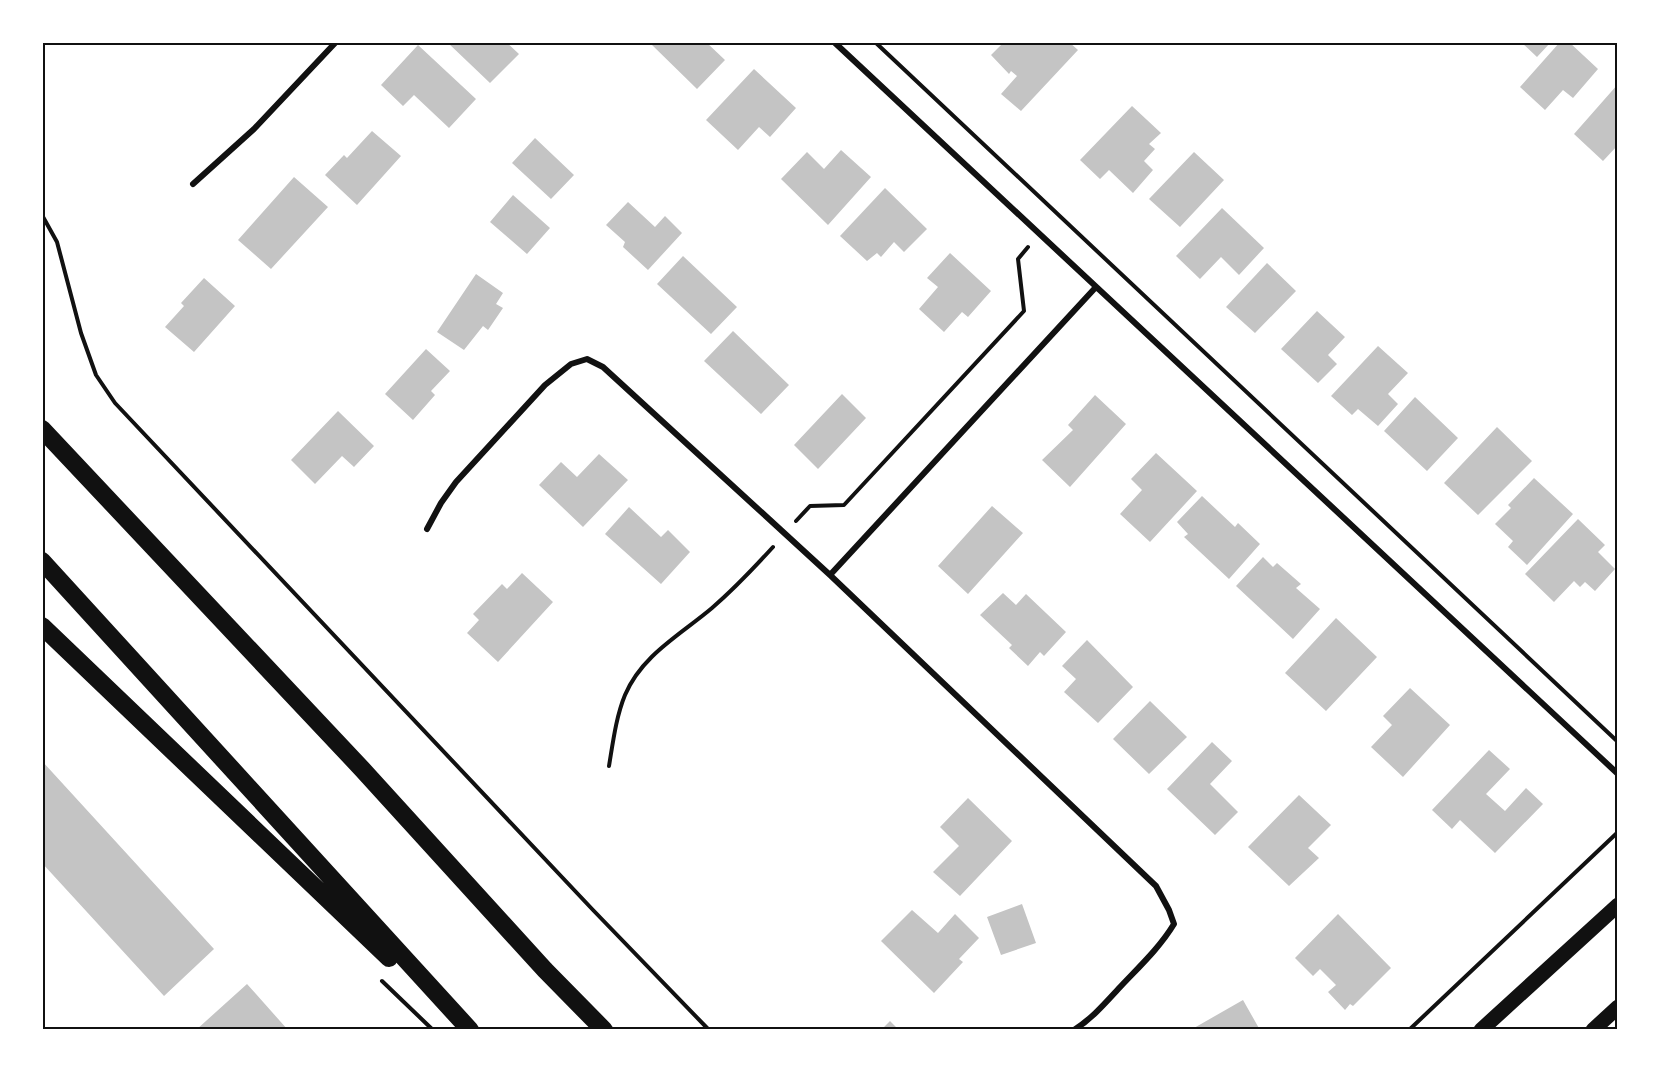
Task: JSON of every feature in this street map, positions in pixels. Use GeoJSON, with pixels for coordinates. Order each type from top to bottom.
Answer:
{"type":"FeatureCollection","features":[{"type":"Feature","properties":{"kind":"highway"},"geometry":{"type":"LineString","coordinates":[[42,429],[362,769],[545,970],[604,1030]]}},
{"type":"Feature","properties":{"kind":"highway"},"geometry":{"type":"LineString","coordinates":[[42,561],[470,1030]]}},
{"type":"Feature","properties":{"kind":"highway"},"geometry":{"type":"LineString","coordinates":[[42,626],[464,1030]]}},
{"type":"Feature","properties":{"kind":"main road"},"geometry":{"type":"LineString","coordinates":[[1481,1030],[1618,905]]}},
{"type":"Feature","properties":{"kind":"main road"},"geometry":{"type":"LineString","coordinates":[[1593,1030],[1618,1007]]}},
{"type":"Feature","properties":{"kind":"street"},"geometry":{"type":"LineString","coordinates":[[193,184],[254,129],[336,42]]}},
{"type":"Feature","properties":{"kind":"street"},"geometry":{"type":"LineString","coordinates":[[834,42],[1618,774]]}},
{"type":"Feature","properties":{"kind":"street"},"geometry":{"type":"LineString","coordinates":[[830,575],[1096,287]]}},
{"type":"Feature","properties":{"kind":"street"},"geometry":{"type":"LineString","coordinates":[[427,529],[456,482],[545,385],[571,364],[587,359],[603,367],[830,575],[1156,886],[1170,910],[1174,924],[1165,938],[1087,1022],[1074,1030]]}},
{"type":"Feature","properties":{"kind":"path"},"geometry":{"type":"LineString","coordinates":[[875,42],[1618,742]]}},
{"type":"Feature","properties":{"kind":"path"},"geometry":{"type":"LineString","coordinates":[[1051,221],[1058,214]]}},
{"type":"Feature","properties":{"kind":"path"},"geometry":{"type":"LineString","coordinates":[[42,215],[57,242],[81,333],[96,375],[115,402],[593,910],[709,1030]]}},
{"type":"Feature","properties":{"kind":"path"},"geometry":{"type":"LineString","coordinates":[[609,766],[616,724],[625,695],[646,662],[658,649],[739,585],[810,506],[844,505],[1024,311],[1018,259],[1028,247]]}},
{"type":"Feature","properties":{"kind":"path"},"geometry":{"type":"LineString","coordinates":[[1409,1030],[1618,832]]}},
{"type":"Feature","properties":{"kind":"building"},"geometry":{"type":"Polygon","coordinates":[[[447,42],[506,42],[519,54],[490,83],[447,42]]]}},
{"type":"Feature","properties":{"kind":"building"},"geometry":{"type":"Polygon","coordinates":[[[652,42],[706,42],[725,60],[697,89],[651,44],[652,42]]]}},
{"type":"Feature","properties":{"kind":"building"},"geometry":{"type":"Polygon","coordinates":[[[1004,42],[1069,42],[1078,50],[1021,111],[1001,94],[1017,76],[1011,71],[1009,74],[991,55],[1004,42]]]}},
{"type":"Feature","properties":{"kind":"building"},"geometry":{"type":"Polygon","coordinates":[[[1521,42],[1551,42],[1537,57],[1521,42]]]}},
{"type":"Feature","properties":{"kind":"building"},"geometry":{"type":"Polygon","coordinates":[[[1560,42],[1569,42],[1598,69],[1573,98],[1563,90],[1545,110],[1520,87],[1560,42]]]}},
{"type":"Feature","properties":{"kind":"building"},"geometry":{"type":"Polygon","coordinates":[[[418,45],[476,99],[449,128],[414,95],[403,106],[381,85],[418,45]]]}},
{"type":"Feature","properties":{"kind":"building"},"geometry":{"type":"Polygon","coordinates":[[[754,69],[796,108],[770,137],[759,127],[738,150],[706,120],[754,69]]]}},
{"type":"Feature","properties":{"kind":"building"},"geometry":{"type":"Polygon","coordinates":[[[1618,84],[1618,145],[1603,161],[1574,134],[1618,84]]]}},
{"type":"Feature","properties":{"kind":"building"},"geometry":{"type":"Polygon","coordinates":[[[1132,106],[1161,133],[1149,144],[1155,149],[1144,161],[1153,170],[1133,193],[1109,170],[1100,179],[1080,160],[1132,106]]]}},
{"type":"Feature","properties":{"kind":"building"},"geometry":{"type":"Polygon","coordinates":[[[372,131],[401,156],[357,205],[325,175],[344,155],[347,158],[372,131]]]}},
{"type":"Feature","properties":{"kind":"building"},"geometry":{"type":"Polygon","coordinates":[[[535,138],[574,175],[551,199],[512,163],[535,138]]]}},
{"type":"Feature","properties":{"kind":"building"},"geometry":{"type":"Polygon","coordinates":[[[841,150],[871,177],[828,225],[781,179],[807,152],[824,169],[841,150]]]}},
{"type":"Feature","properties":{"kind":"building"},"geometry":{"type":"Polygon","coordinates":[[[1194,152],[1224,180],[1180,227],[1149,199],[1194,152]]]}},
{"type":"Feature","properties":{"kind":"building"},"geometry":{"type":"Polygon","coordinates":[[[294,177],[328,207],[271,269],[238,240],[294,177]]]}},
{"type":"Feature","properties":{"kind":"building"},"geometry":{"type":"Polygon","coordinates":[[[885,188],[927,229],[904,252],[894,242],[881,257],[877,253],[867,261],[840,236],[885,188]]]}},
{"type":"Feature","properties":{"kind":"building"},"geometry":{"type":"Polygon","coordinates":[[[513,195],[550,228],[527,254],[490,222],[513,195]]]}},
{"type":"Feature","properties":{"kind":"building"},"geometry":{"type":"Polygon","coordinates":[[[628,202],[655,227],[665,216],[682,233],[648,270],[623,247],[625,242],[606,225],[628,202]]]}},
{"type":"Feature","properties":{"kind":"building"},"geometry":{"type":"Polygon","coordinates":[[[1222,208],[1264,248],[1239,275],[1221,257],[1200,279],[1176,256],[1222,208]]]}},
{"type":"Feature","properties":{"kind":"building"},"geometry":{"type":"Polygon","coordinates":[[[950,253],[991,291],[968,317],[962,312],[944,332],[919,309],[938,287],[927,278],[950,253]]]}},
{"type":"Feature","properties":{"kind":"building"},"geometry":{"type":"Polygon","coordinates":[[[683,256],[737,307],[711,334],[657,284],[683,256]]]}},
{"type":"Feature","properties":{"kind":"building"},"geometry":{"type":"Polygon","coordinates":[[[1267,263],[1296,291],[1255,333],[1226,307],[1267,263]]]}},
{"type":"Feature","properties":{"kind":"building"},"geometry":{"type":"Polygon","coordinates":[[[476,274],[503,293],[496,304],[503,308],[488,330],[483,326],[464,350],[437,332],[476,274]]]}},
{"type":"Feature","properties":{"kind":"building"},"geometry":{"type":"Polygon","coordinates":[[[204,278],[235,306],[194,352],[165,327],[184,306],[181,303],[204,278]]]}},
{"type":"Feature","properties":{"kind":"building"},"geometry":{"type":"Polygon","coordinates":[[[1317,311],[1345,337],[1328,355],[1337,364],[1318,383],[1281,349],[1317,311]]]}},
{"type":"Feature","properties":{"kind":"building"},"geometry":{"type":"Polygon","coordinates":[[[733,331],[789,385],[761,414],[704,361],[733,331]]]}},
{"type":"Feature","properties":{"kind":"building"},"geometry":{"type":"Polygon","coordinates":[[[1378,346],[1408,373],[1388,394],[1398,404],[1378,426],[1358,409],[1352,415],[1331,396],[1378,346]]]}},
{"type":"Feature","properties":{"kind":"building"},"geometry":{"type":"Polygon","coordinates":[[[426,349],[450,371],[431,391],[435,395],[413,420],[385,394],[426,349]]]}},
{"type":"Feature","properties":{"kind":"building"},"geometry":{"type":"Polygon","coordinates":[[[842,394],[866,418],[818,469],[794,445],[842,394]]]}},
{"type":"Feature","properties":{"kind":"building"},"geometry":{"type":"Polygon","coordinates":[[[1095,395],[1126,424],[1070,487],[1042,460],[1073,430],[1068,425],[1095,395]]]}},
{"type":"Feature","properties":{"kind":"building"},"geometry":{"type":"Polygon","coordinates":[[[1415,397],[1458,438],[1427,471],[1384,431],[1415,397]]]}},
{"type":"Feature","properties":{"kind":"building"},"geometry":{"type":"Polygon","coordinates":[[[338,411],[374,446],[354,467],[342,456],[315,484],[291,460],[338,411]]]}},
{"type":"Feature","properties":{"kind":"building"},"geometry":{"type":"Polygon","coordinates":[[[1497,427],[1532,461],[1478,515],[1444,483],[1497,427]]]}},
{"type":"Feature","properties":{"kind":"building"},"geometry":{"type":"Polygon","coordinates":[[[1156,453],[1197,491],[1150,542],[1120,514],[1142,490],[1131,479],[1156,453]]]}},
{"type":"Feature","properties":{"kind":"building"},"geometry":{"type":"Polygon","coordinates":[[[599,454],[628,480],[583,527],[539,485],[561,462],[577,477],[599,454]]]}},
{"type":"Feature","properties":{"kind":"building"},"geometry":{"type":"Polygon","coordinates":[[[1534,478],[1573,514],[1527,565],[1508,547],[1513,541],[1495,524],[1511,508],[1508,505],[1534,478]]]}},
{"type":"Feature","properties":{"kind":"building"},"geometry":{"type":"Polygon","coordinates":[[[1202,496],[1235,527],[1238,523],[1260,544],[1229,579],[1184,537],[1188,534],[1177,522],[1202,496]]]}},
{"type":"Feature","properties":{"kind":"building"},"geometry":{"type":"Polygon","coordinates":[[[992,506],[1023,533],[968,594],[938,566],[992,506]]]}},
{"type":"Feature","properties":{"kind":"building"},"geometry":{"type":"Polygon","coordinates":[[[629,507],[661,537],[668,530],[690,552],[661,584],[605,534],[629,507]]]}},
{"type":"Feature","properties":{"kind":"building"},"geometry":{"type":"Polygon","coordinates":[[[1578,519],[1605,545],[1598,552],[1615,569],[1595,591],[1585,582],[1580,587],[1574,581],[1554,602],[1525,574],[1578,519]]]}},
{"type":"Feature","properties":{"kind":"building"},"geometry":{"type":"Polygon","coordinates":[[[1263,557],[1273,567],[1277,563],[1301,584],[1296,588],[1320,609],[1293,639],[1236,586],[1263,557]]]}},
{"type":"Feature","properties":{"kind":"building"},"geometry":{"type":"Polygon","coordinates":[[[522,573],[553,602],[498,662],[467,633],[479,620],[473,614],[502,584],[507,589],[522,573]]]}},
{"type":"Feature","properties":{"kind":"building"},"geometry":{"type":"Polygon","coordinates":[[[1003,593],[1016,605],[1026,594],[1066,632],[1044,656],[1040,652],[1028,666],[1009,648],[1012,645],[980,615],[1003,593]]]}},
{"type":"Feature","properties":{"kind":"building"},"geometry":{"type":"Polygon","coordinates":[[[1336,618],[1377,657],[1326,711],[1285,673],[1336,618]]]}},
{"type":"Feature","properties":{"kind":"building"},"geometry":{"type":"Polygon","coordinates":[[[1087,640],[1133,687],[1098,723],[1064,692],[1076,679],[1062,666],[1087,640]]]}},
{"type":"Feature","properties":{"kind":"building"},"geometry":{"type":"Polygon","coordinates":[[[1410,688],[1450,725],[1403,777],[1371,747],[1392,725],[1383,716],[1410,688]]]}},
{"type":"Feature","properties":{"kind":"building"},"geometry":{"type":"Polygon","coordinates":[[[1150,701],[1187,737],[1149,774],[1113,739],[1150,701]]]}},
{"type":"Feature","properties":{"kind":"building"},"geometry":{"type":"Polygon","coordinates":[[[1212,742],[1232,761],[1210,784],[1238,812],[1215,835],[1167,789],[1212,742]]]}},
{"type":"Feature","properties":{"kind":"building"},"geometry":{"type":"Polygon","coordinates":[[[1489,750],[1510,769],[1486,794],[1505,811],[1526,788],[1543,804],[1495,853],[1460,820],[1452,829],[1432,810],[1489,750]]]}},
{"type":"Feature","properties":{"kind":"building"},"geometry":{"type":"Polygon","coordinates":[[[42,761],[214,949],[164,996],[42,863],[42,761]]]}},
{"type":"Feature","properties":{"kind":"building"},"geometry":{"type":"Polygon","coordinates":[[[1299,795],[1331,825],[1308,848],[1319,858],[1289,886],[1248,847],[1299,795]]]}},
{"type":"Feature","properties":{"kind":"building"},"geometry":{"type":"Polygon","coordinates":[[[968,798],[1012,841],[960,896],[933,872],[959,846],[940,827],[968,798]]]}},
{"type":"Feature","properties":{"kind":"building"},"geometry":{"type":"Polygon","coordinates":[[[1022,904],[1036,943],[1001,955],[987,917],[1022,904]]]}},
{"type":"Feature","properties":{"kind":"building"},"geometry":{"type":"Polygon","coordinates":[[[912,910],[938,933],[955,914],[979,938],[959,959],[963,962],[934,993],[881,941],[912,910]]]}},
{"type":"Feature","properties":{"kind":"building"},"geometry":{"type":"Polygon","coordinates":[[[1338,914],[1391,968],[1353,1006],[1350,1004],[1345,1010],[1328,992],[1336,985],[1320,969],[1313,976],[1295,958],[1338,914]]]}},
{"type":"Feature","properties":{"kind":"building"},"geometry":{"type":"Polygon","coordinates":[[[247,984],[288,1030],[196,1030],[247,984]]]}},
{"type":"Feature","properties":{"kind":"building"},"geometry":{"type":"Polygon","coordinates":[[[1243,1000],[1260,1030],[1195,1030],[1194,1028],[1243,1000]]]}},
{"type":"Feature","properties":{"kind":"building"},"geometry":{"type":"Polygon","coordinates":[[[890,1021],[899,1030],[881,1030],[890,1021]]]}}]}
